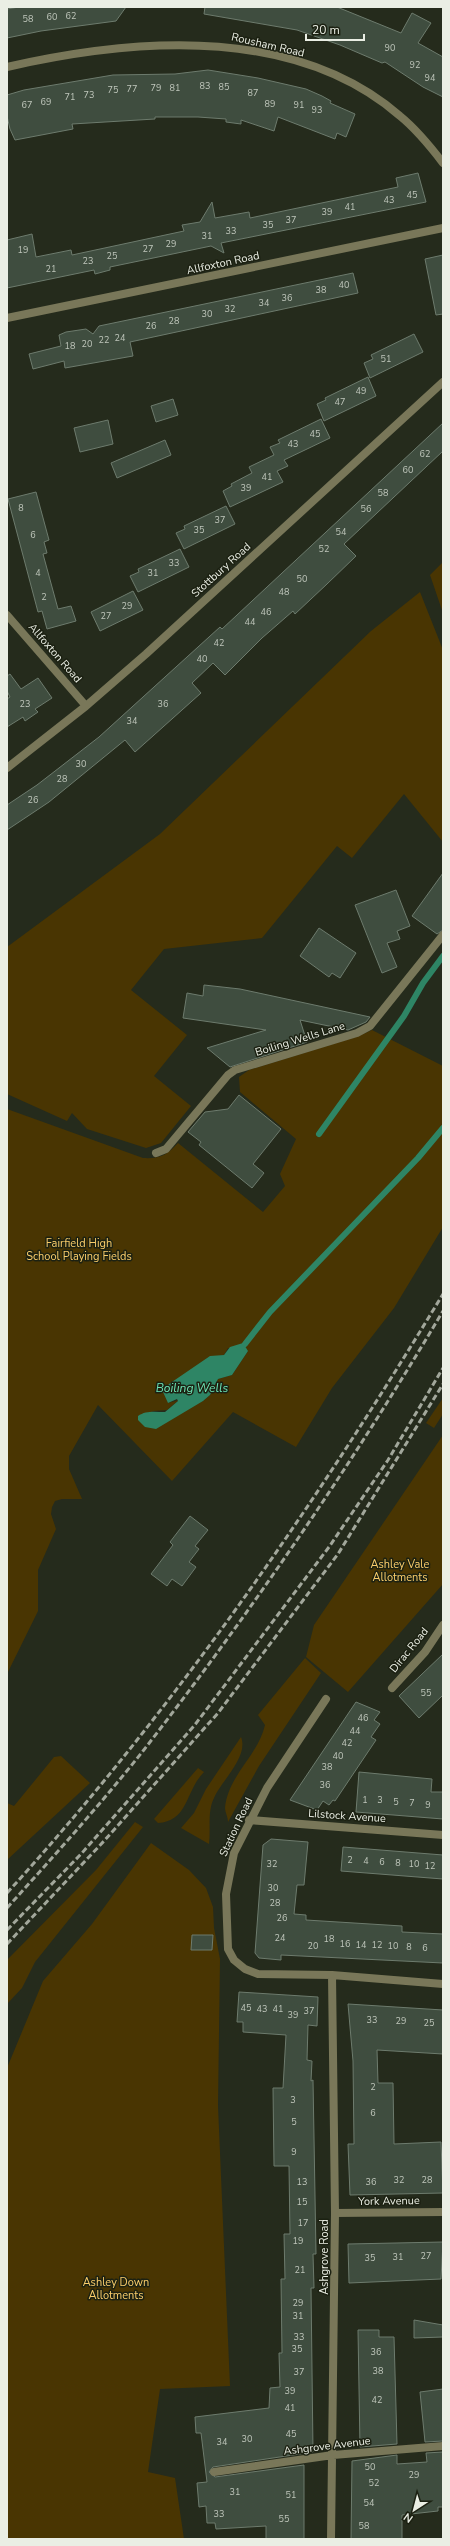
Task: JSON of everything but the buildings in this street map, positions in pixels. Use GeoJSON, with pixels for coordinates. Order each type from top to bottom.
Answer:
{"type":"FeatureCollection","features":[{"type":"Feature","properties":{"kind":"street","name":"Rousham Road"},"geometry":{"type":"LineString","coordinates":[[7,67],[124,47],[156,44],[212,45],[251,50],[322,70],[364,91],[401,116],[443,162]]}},
{"type":"Feature","properties":{"kind":"street","name":"Allfoxton Road"},"geometry":{"type":"LineString","coordinates":[[7,318],[443,228]]}},
{"type":"Feature","properties":{"kind":"street","name":"Stottbury Road"},"geometry":{"type":"LineString","coordinates":[[7,768],[86,706],[443,382]]}},
{"type":"Feature","properties":{"kind":"street","name":"Allfoxton Road"},"geometry":{"type":"LineString","coordinates":[[7,615],[86,706]]}},
{"type":"Feature","properties":{"kind":"street","name":"Boiling Wells Lane"},"geometry":{"type":"LineString","coordinates":[[156,1153],[166,1149],[228,1075],[235,1070],[357,1033],[370,1026],[443,935]]}},
{"type":"Feature","properties":{"kind":"street","name":"Dirac Road"},"geometry":{"type":"LineString","coordinates":[[392,1688],[425,1652],[443,1625]]}},
{"type":"Feature","properties":{"kind":"street","name":"Station Road"},"geometry":{"type":"LineString","coordinates":[[326,1699],[266,1788],[234,1853],[226,1894],[228,1949],[234,1960],[245,1969],[258,1974],[332,1975],[443,1984]]}},
{"type":"Feature","properties":{"kind":"street","name":"Lilstock Avenue"},"geometry":{"type":"LineString","coordinates":[[249,1820],[443,1835]]}},
{"type":"Feature","properties":{"kind":"street","name":"Ashgrove Road"},"geometry":{"type":"LineString","coordinates":[[331,2539],[335,2213],[332,1975]]}},
{"type":"Feature","properties":{"kind":"street","name":"York Avenue"},"geometry":{"type":"LineString","coordinates":[[335,2213],[443,2212]]}},
{"type":"Feature","properties":{"kind":"street","name":"Ashgrove Avenue"},"geometry":{"type":"LineString","coordinates":[[214,2472],[333,2455],[443,2446]]}},
{"type":"Feature","properties":{"kind":"green space"},"geometry":{"type":"Polygon","coordinates":[[[443,562],[443,613],[430,575],[443,562]]]}},
{"type":"Feature","properties":{"kind":"green space"},"geometry":{"type":"Polygon","coordinates":[[[420,592],[443,650],[443,842],[404,794],[352,858],[337,846],[262,938],[164,949],[131,990],[187,1035],[154,1076],[191,1106],[161,1143],[146,1148],[87,1129],[72,1113],[67,1121],[7,1094],[7,947],[160,834],[371,631],[420,592]]]}},
{"type":"Feature","properties":{"kind":"green space","name":"Fairfield High School Playing Fields"},"geometry":{"type":"Polygon","coordinates":[[[372,1030],[443,1066],[443,1227],[394,1308],[332,1388],[296,1447],[233,1412],[172,1481],[98,1405],[69,1456],[69,1469],[82,1499],[62,1499],[55,1501],[52,1507],[51,1514],[56,1529],[38,1570],[38,1611],[7,1674],[7,1109],[143,1158],[159,1157],[170,1151],[178,1143],[263,1212],[285,1186],[280,1174],[296,1139],[240,1092],[239,1077],[249,1070],[359,1036],[372,1030]],[[228,1348],[224,1355],[207,1358],[168,1403],[179,1400],[167,1410],[154,1411],[138,1416],[145,1427],[203,1401],[210,1395],[218,1379],[232,1375],[248,1351],[228,1348]]]}},
{"type":"Feature","properties":{"kind":"green space"},"geometry":{"type":"Polygon","coordinates":[[[443,1398],[443,1414],[434,1428],[426,1423],[443,1398]]]}},
{"type":"Feature","properties":{"kind":"green space","name":"Ashley Vale Allotments"},"geometry":{"type":"Polygon","coordinates":[[[443,1435],[443,1584],[348,1692],[306,1657],[314,1625],[443,1435]]]}},
{"type":"Feature","properties":{"kind":"green space"},"geometry":{"type":"Polygon","coordinates":[[[305,1658],[321,1673],[259,1766],[228,1822],[225,1811],[227,1796],[237,1775],[256,1746],[265,1725],[258,1715],[305,1658]]]}},
{"type":"Feature","properties":{"kind":"green space"},"geometry":{"type":"Polygon","coordinates":[[[241,1737],[241,1753],[238,1761],[217,1791],[212,1803],[209,1844],[181,1828],[194,1813],[206,1789],[241,1737]]]}},
{"type":"Feature","properties":{"kind":"green space"},"geometry":{"type":"Polygon","coordinates":[[[61,1756],[90,1783],[7,1860],[7,1803],[14,1806],[54,1757],[61,1756]]]}},
{"type":"Feature","properties":{"kind":"green space"},"geometry":{"type":"Polygon","coordinates":[[[198,1768],[204,1772],[193,1788],[181,1811],[176,1817],[168,1821],[158,1823],[154,1819],[198,1768]]]}},
{"type":"Feature","properties":{"kind":"green space"},"geometry":{"type":"Polygon","coordinates":[[[135,1822],[143,1827],[35,1962],[22,1988],[7,2004],[7,1960],[96,1870],[135,1822]]]}},
{"type":"Feature","properties":{"kind":"green space","name":"Ashley Down Allotments"},"geometry":{"type":"Polygon","coordinates":[[[151,1843],[189,1870],[206,1888],[213,1907],[214,1928],[220,1959],[218,2106],[230,2386],[160,2389],[148,2472],[175,2478],[184,2539],[7,2539],[7,2068],[43,1981],[92,1924],[151,1843]]]}},
{"type":"Feature","properties":{"kind":"water","name":"Boiling Wells"},"geometry":{"type":"Polygon","coordinates":[[[243,1343],[248,1351],[232,1375],[218,1379],[210,1395],[203,1401],[156,1429],[145,1427],[138,1420],[138,1416],[144,1413],[165,1412],[178,1401],[177,1399],[168,1403],[163,1392],[169,1384],[210,1356],[224,1355],[230,1347],[243,1343]]]}},
{"type":"Feature","properties":{"kind":"waterway"},"geometry":{"type":"LineString","coordinates":[[319,1134],[404,1016],[423,983],[443,956]]}},
{"type":"Feature","properties":{"kind":"waterway"},"geometry":{"type":"LineString","coordinates":[[245,1344],[270,1312],[418,1158],[443,1128]]}},
{"type":"Feature","properties":{"kind":"railway"},"geometry":{"type":"LineString","coordinates":[[7,1893],[128,1752],[185,1679],[240,1604],[344,1451],[443,1294]]}},
{"type":"Feature","properties":{"kind":"railway"},"geometry":{"type":"LineString","coordinates":[[7,1908],[127,1771],[223,1645],[262,1591],[337,1481],[443,1311]]}},
{"type":"Feature","properties":{"kind":"railway"},"geometry":{"type":"LineString","coordinates":[[7,1930],[82,1853],[194,1726],[329,1547],[388,1460],[443,1368]]}},
{"type":"Feature","properties":{"kind":"railway"},"geometry":{"type":"LineString","coordinates":[[7,1944],[104,1841],[218,1713],[338,1554],[443,1384]]}}]}
